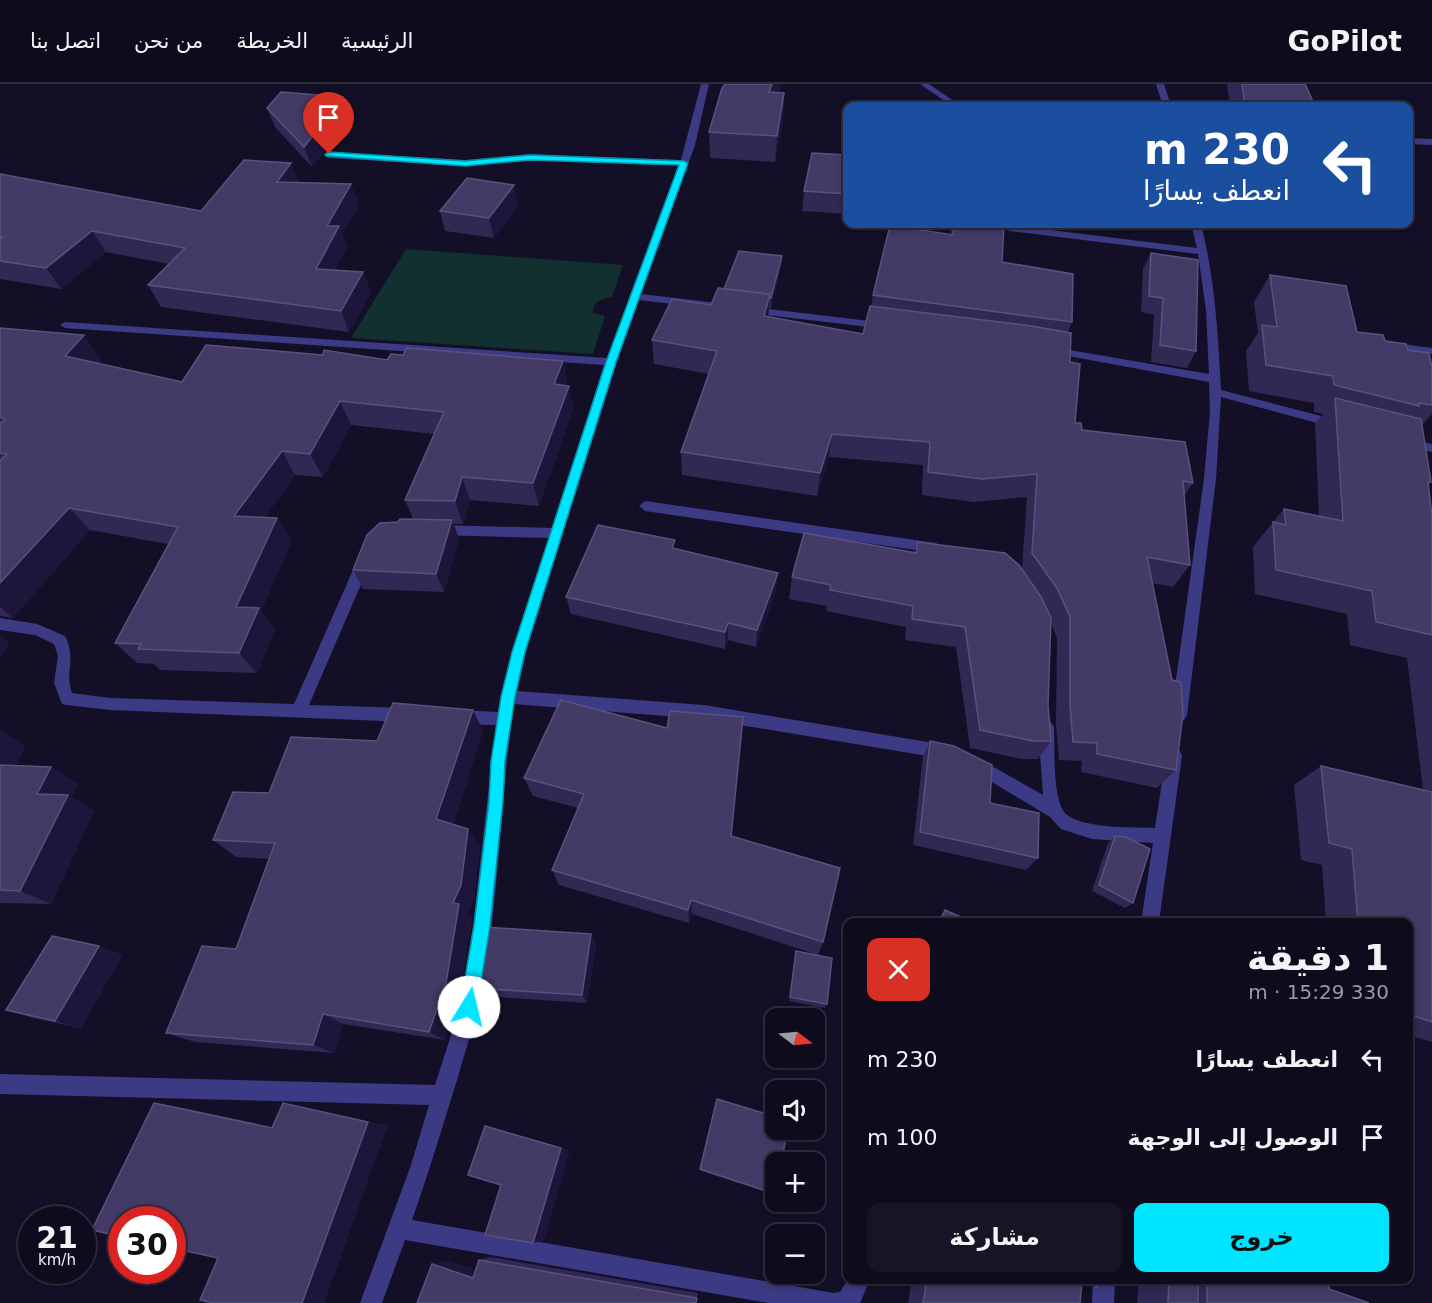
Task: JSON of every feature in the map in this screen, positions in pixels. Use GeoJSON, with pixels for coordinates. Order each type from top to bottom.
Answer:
{"type":"FeatureCollection","features":[{"type":"Feature","properties":{"kind":"street"},"geometry":{"type":"LineString","coordinates":[[371,1303],[420,1168],[469,1007],[482,926],[496,801],[498,761],[508,697],[519,652],[611,362],[696,128],[705,84]]}},
{"type":"Feature","properties":{"kind":"street"},"geometry":{"type":"LineString","coordinates":[[924,84],[951,102]]}},
{"type":"Feature","properties":{"kind":"street"},"geometry":{"type":"LineString","coordinates":[[1160,84],[1166,102]]}},
{"type":"Feature","properties":{"kind":"street"},"geometry":{"type":"LineString","coordinates":[[1413,141],[1432,142]]}},
{"type":"Feature","properties":{"kind":"street"},"geometry":{"type":"LineString","coordinates":[[329,154],[465,163],[530,157],[684,163]]}},
{"type":"Feature","properties":{"kind":"street"},"geometry":{"type":"LineString","coordinates":[[1010,228],[1203,252]]}},
{"type":"Feature","properties":{"kind":"street"},"geometry":{"type":"LineString","coordinates":[[1178,724],[1214,443],[1211,310],[1203,252],[1197,228]]}},
{"type":"Feature","properties":{"kind":"street"},"geometry":{"type":"LineString","coordinates":[[634,296],[901,327]]}},
{"type":"Feature","properties":{"kind":"street"},"geometry":{"type":"LineString","coordinates":[[65,325],[611,362]]}},
{"type":"Feature","properties":{"kind":"street"},"geometry":{"type":"LineString","coordinates":[[1374,344],[1432,351]]}},
{"type":"Feature","properties":{"kind":"street"},"geometry":{"type":"LineString","coordinates":[[1038,348],[1214,386],[1349,427]]}},
{"type":"Feature","properties":{"kind":"street"},"geometry":{"type":"LineString","coordinates":[[1394,439],[1432,448]]}},
{"type":"Feature","properties":{"kind":"street"},"geometry":{"type":"LineString","coordinates":[[645,506],[951,551]]}},
{"type":"Feature","properties":{"kind":"street"},"geometry":{"type":"LineString","coordinates":[[427,530],[558,533]]}},
{"type":"Feature","properties":{"kind":"street"},"geometry":{"type":"LineString","coordinates":[[299,711],[370,549]]}},
{"type":"Feature","properties":{"kind":"street"},"geometry":{"type":"LineString","coordinates":[[0,624],[37,630],[60,640],[65,656],[61,683],[67,699],[110,704],[504,719]]}},
{"type":"Feature","properties":{"kind":"street"},"geometry":{"type":"LineString","coordinates":[[508,697],[704,712],[941,750],[964,757],[1056,812]]}},
{"type":"Feature","properties":{"kind":"street"},"geometry":{"type":"LineString","coordinates":[[1046,713],[1051,798],[1060,820],[1084,830],[1163,836]]}},
{"type":"Feature","properties":{"kind":"street"},"geometry":{"type":"LineString","coordinates":[[1151,918],[1175,748]]}},
{"type":"Feature","properties":{"kind":"street"},"geometry":{"type":"LineString","coordinates":[[0,1084],[441,1095]]}},
{"type":"Feature","properties":{"kind":"street"},"geometry":{"type":"LineString","coordinates":[[398,1227],[835,1303],[845,1302],[854,1293],[857,1284]]}},
{"type":"Feature","properties":{"kind":"street"},"geometry":{"type":"LineString","coordinates":[[1103,1303],[1104,1284]]}},
{"type":"Feature","properties":{"kind":"green space"},"geometry":{"type":"Polygon","coordinates":[[[406,249],[623,265],[612,297],[599,301],[593,309],[593,313],[605,316],[593,354],[351,338],[406,249]]]}},
{"type":"Feature","properties":{"kind":"building"},"geometry":{"type":"Polygon","coordinates":[[[725,84],[772,84],[769,92],[784,93],[777,136],[709,132],[725,84]]]}},
{"type":"Feature","properties":{"kind":"building"},"geometry":{"type":"Polygon","coordinates":[[[1242,84],[1305,84],[1313,102],[1244,102],[1242,84]]]}},
{"type":"Feature","properties":{"kind":"building"},"geometry":{"type":"Polygon","coordinates":[[[281,92],[343,97],[304,147],[267,108],[281,92]]]}},
{"type":"Feature","properties":{"kind":"building"},"geometry":{"type":"Polygon","coordinates":[[[812,153],[843,155],[843,194],[804,191],[812,153]]]}},
{"type":"Feature","properties":{"kind":"building"},"geometry":{"type":"Polygon","coordinates":[[[244,160],[291,163],[277,182],[351,184],[327,226],[339,226],[316,269],[363,272],[341,311],[148,285],[185,248],[92,231],[46,268],[0,261],[0,239],[3,237],[0,237],[0,174],[201,211],[244,160]]]}},
{"type":"Feature","properties":{"kind":"building"},"geometry":{"type":"Polygon","coordinates":[[[467,178],[514,185],[489,218],[440,211],[467,178]]]}},
{"type":"Feature","properties":{"kind":"building"},"geometry":{"type":"Polygon","coordinates":[[[889,228],[909,228],[953,235],[954,228],[1004,228],[1002,262],[1073,274],[1072,322],[873,295],[889,228]]]}},
{"type":"Feature","properties":{"kind":"building"},"geometry":{"type":"Polygon","coordinates":[[[739,251],[782,256],[771,298],[769,298],[770,294],[724,289],[739,251]]]}},
{"type":"Feature","properties":{"kind":"building"},"geometry":{"type":"Polygon","coordinates":[[[1151,253],[1198,260],[1196,351],[1160,345],[1163,298],[1149,296],[1151,253]]]}},
{"type":"Feature","properties":{"kind":"building"},"geometry":{"type":"Polygon","coordinates":[[[1270,275],[1346,286],[1357,332],[1383,335],[1385,341],[1406,344],[1408,350],[1429,353],[1432,367],[1432,405],[1418,403],[1419,406],[1334,385],[1333,376],[1266,365],[1262,325],[1277,327],[1270,275]]]}},
{"type":"Feature","properties":{"kind":"building"},"geometry":{"type":"Polygon","coordinates":[[[718,288],[770,294],[764,316],[863,334],[870,306],[1025,325],[1071,333],[1070,362],[1080,364],[1075,423],[1081,423],[1082,430],[1185,442],[1193,483],[1183,481],[1190,565],[1147,557],[1172,680],[1181,682],[1183,714],[1176,770],[1097,754],[1097,743],[1073,742],[1070,705],[1070,617],[1057,588],[1032,553],[1037,474],[982,479],[928,472],[930,442],[832,434],[820,473],[681,452],[717,351],[652,340],[672,299],[711,305],[718,288]]]}},
{"type":"Feature","properties":{"kind":"building"},"geometry":{"type":"Polygon","coordinates":[[[0,328],[84,335],[65,356],[182,382],[206,345],[323,355],[324,350],[387,360],[391,354],[403,355],[407,348],[563,361],[554,384],[569,386],[533,483],[462,477],[455,501],[405,500],[444,412],[340,401],[310,454],[282,451],[234,516],[277,518],[236,607],[259,608],[239,653],[138,649],[141,644],[115,643],[178,527],[69,508],[0,583],[0,461],[7,454],[0,453],[0,424],[5,419],[0,417],[0,328]]]}},
{"type":"Feature","properties":{"kind":"building"},"geometry":{"type":"Polygon","coordinates":[[[1335,398],[1421,419],[1431,482],[1428,482],[1432,516],[1432,635],[1376,622],[1372,591],[1276,570],[1273,522],[1286,525],[1284,509],[1343,521],[1335,398]]]}},
{"type":"Feature","properties":{"kind":"building"},"geometry":{"type":"Polygon","coordinates":[[[400,519],[452,520],[436,574],[353,570],[367,535],[380,523],[398,522],[400,519]]]}},
{"type":"Feature","properties":{"kind":"building"},"geometry":{"type":"Polygon","coordinates":[[[598,525],[675,540],[672,548],[778,573],[757,630],[728,623],[725,632],[566,597],[598,525]]]}},
{"type":"Feature","properties":{"kind":"building"},"geometry":{"type":"Polygon","coordinates":[[[804,533],[917,553],[917,542],[1005,553],[1019,565],[1041,597],[1051,618],[1048,705],[1051,741],[1033,741],[980,730],[965,627],[912,619],[913,606],[830,590],[831,585],[792,577],[804,533]]]}},
{"type":"Feature","properties":{"kind":"building"},"geometry":{"type":"Polygon","coordinates":[[[561,700],[667,728],[670,711],[743,717],[731,836],[840,868],[823,942],[691,900],[688,910],[552,870],[584,794],[524,778],[561,700]]]}},
{"type":"Feature","properties":{"kind":"building"},"geometry":{"type":"Polygon","coordinates":[[[393,703],[473,710],[436,819],[468,829],[461,885],[453,903],[459,904],[446,983],[429,1032],[323,1014],[313,1045],[166,1033],[202,946],[236,949],[275,843],[213,840],[233,792],[269,793],[291,737],[377,741],[393,703]]]}},
{"type":"Feature","properties":{"kind":"building"},"geometry":{"type":"Polygon","coordinates":[[[930,741],[954,746],[992,765],[990,803],[1039,813],[1038,858],[920,832],[930,741]]]}},
{"type":"Feature","properties":{"kind":"building"},"geometry":{"type":"Polygon","coordinates":[[[0,765],[51,767],[37,794],[68,795],[20,891],[0,890],[0,765]]]}},
{"type":"Feature","properties":{"kind":"building"},"geometry":{"type":"Polygon","coordinates":[[[1321,766],[1432,792],[1432,1022],[1413,1016],[1413,918],[1358,918],[1352,849],[1329,843],[1321,766]]]}},
{"type":"Feature","properties":{"kind":"building"},"geometry":{"type":"Polygon","coordinates":[[[1115,836],[1126,837],[1150,849],[1133,903],[1099,885],[1115,836]]]}},
{"type":"Feature","properties":{"kind":"building"},"geometry":{"type":"Polygon","coordinates":[[[945,910],[963,918],[942,918],[945,910]]]}},
{"type":"Feature","properties":{"kind":"building"},"geometry":{"type":"Polygon","coordinates":[[[484,927],[591,934],[582,995],[473,988],[484,927]]]}},
{"type":"Feature","properties":{"kind":"building"},"geometry":{"type":"Polygon","coordinates":[[[52,936],[99,946],[55,1021],[6,1010],[52,936]]]}},
{"type":"Feature","properties":{"kind":"building"},"geometry":{"type":"Polygon","coordinates":[[[796,951],[832,958],[827,1004],[790,997],[796,951]]]}},
{"type":"Feature","properties":{"kind":"building"},"geometry":{"type":"Polygon","coordinates":[[[717,1099],[765,1114],[765,1140],[786,1140],[783,1152],[765,1152],[765,1191],[700,1169],[717,1099]]]}},
{"type":"Feature","properties":{"kind":"building"},"geometry":{"type":"Polygon","coordinates":[[[154,1103],[272,1128],[283,1103],[368,1122],[302,1303],[213,1303],[200,1300],[218,1258],[186,1251],[186,1206],[108,1206],[108,1234],[96,1231],[96,1222],[154,1103]]]}},
{"type":"Feature","properties":{"kind":"building"},"geometry":{"type":"Polygon","coordinates":[[[485,1126],[561,1148],[533,1243],[485,1235],[501,1185],[468,1175],[485,1126]]]}},
{"type":"Feature","properties":{"kind":"building"},"geometry":{"type":"Polygon","coordinates":[[[479,1260],[697,1298],[696,1303],[417,1303],[432,1264],[473,1278],[479,1260]]]}},
{"type":"Feature","properties":{"kind":"building"},"geometry":{"type":"Polygon","coordinates":[[[926,1284],[1082,1284],[1080,1303],[923,1303],[926,1284]]]}},
{"type":"Feature","properties":{"kind":"building"},"geometry":{"type":"Polygon","coordinates":[[[1169,1284],[1198,1284],[1198,1303],[1168,1303],[1169,1284]]]}},
{"type":"Feature","properties":{"kind":"building"},"geometry":{"type":"Polygon","coordinates":[[[1207,1284],[1329,1284],[1329,1289],[1369,1303],[1207,1303],[1207,1284]]]}},
{"type":"Feature","properties":{"kind":"route"},"geometry":{"type":"LineString","coordinates":[[329,154],[465,163],[506,158],[555,157],[684,163],[611,362],[519,652],[508,697],[498,761],[496,801],[482,926],[469,1007]]}}]}
